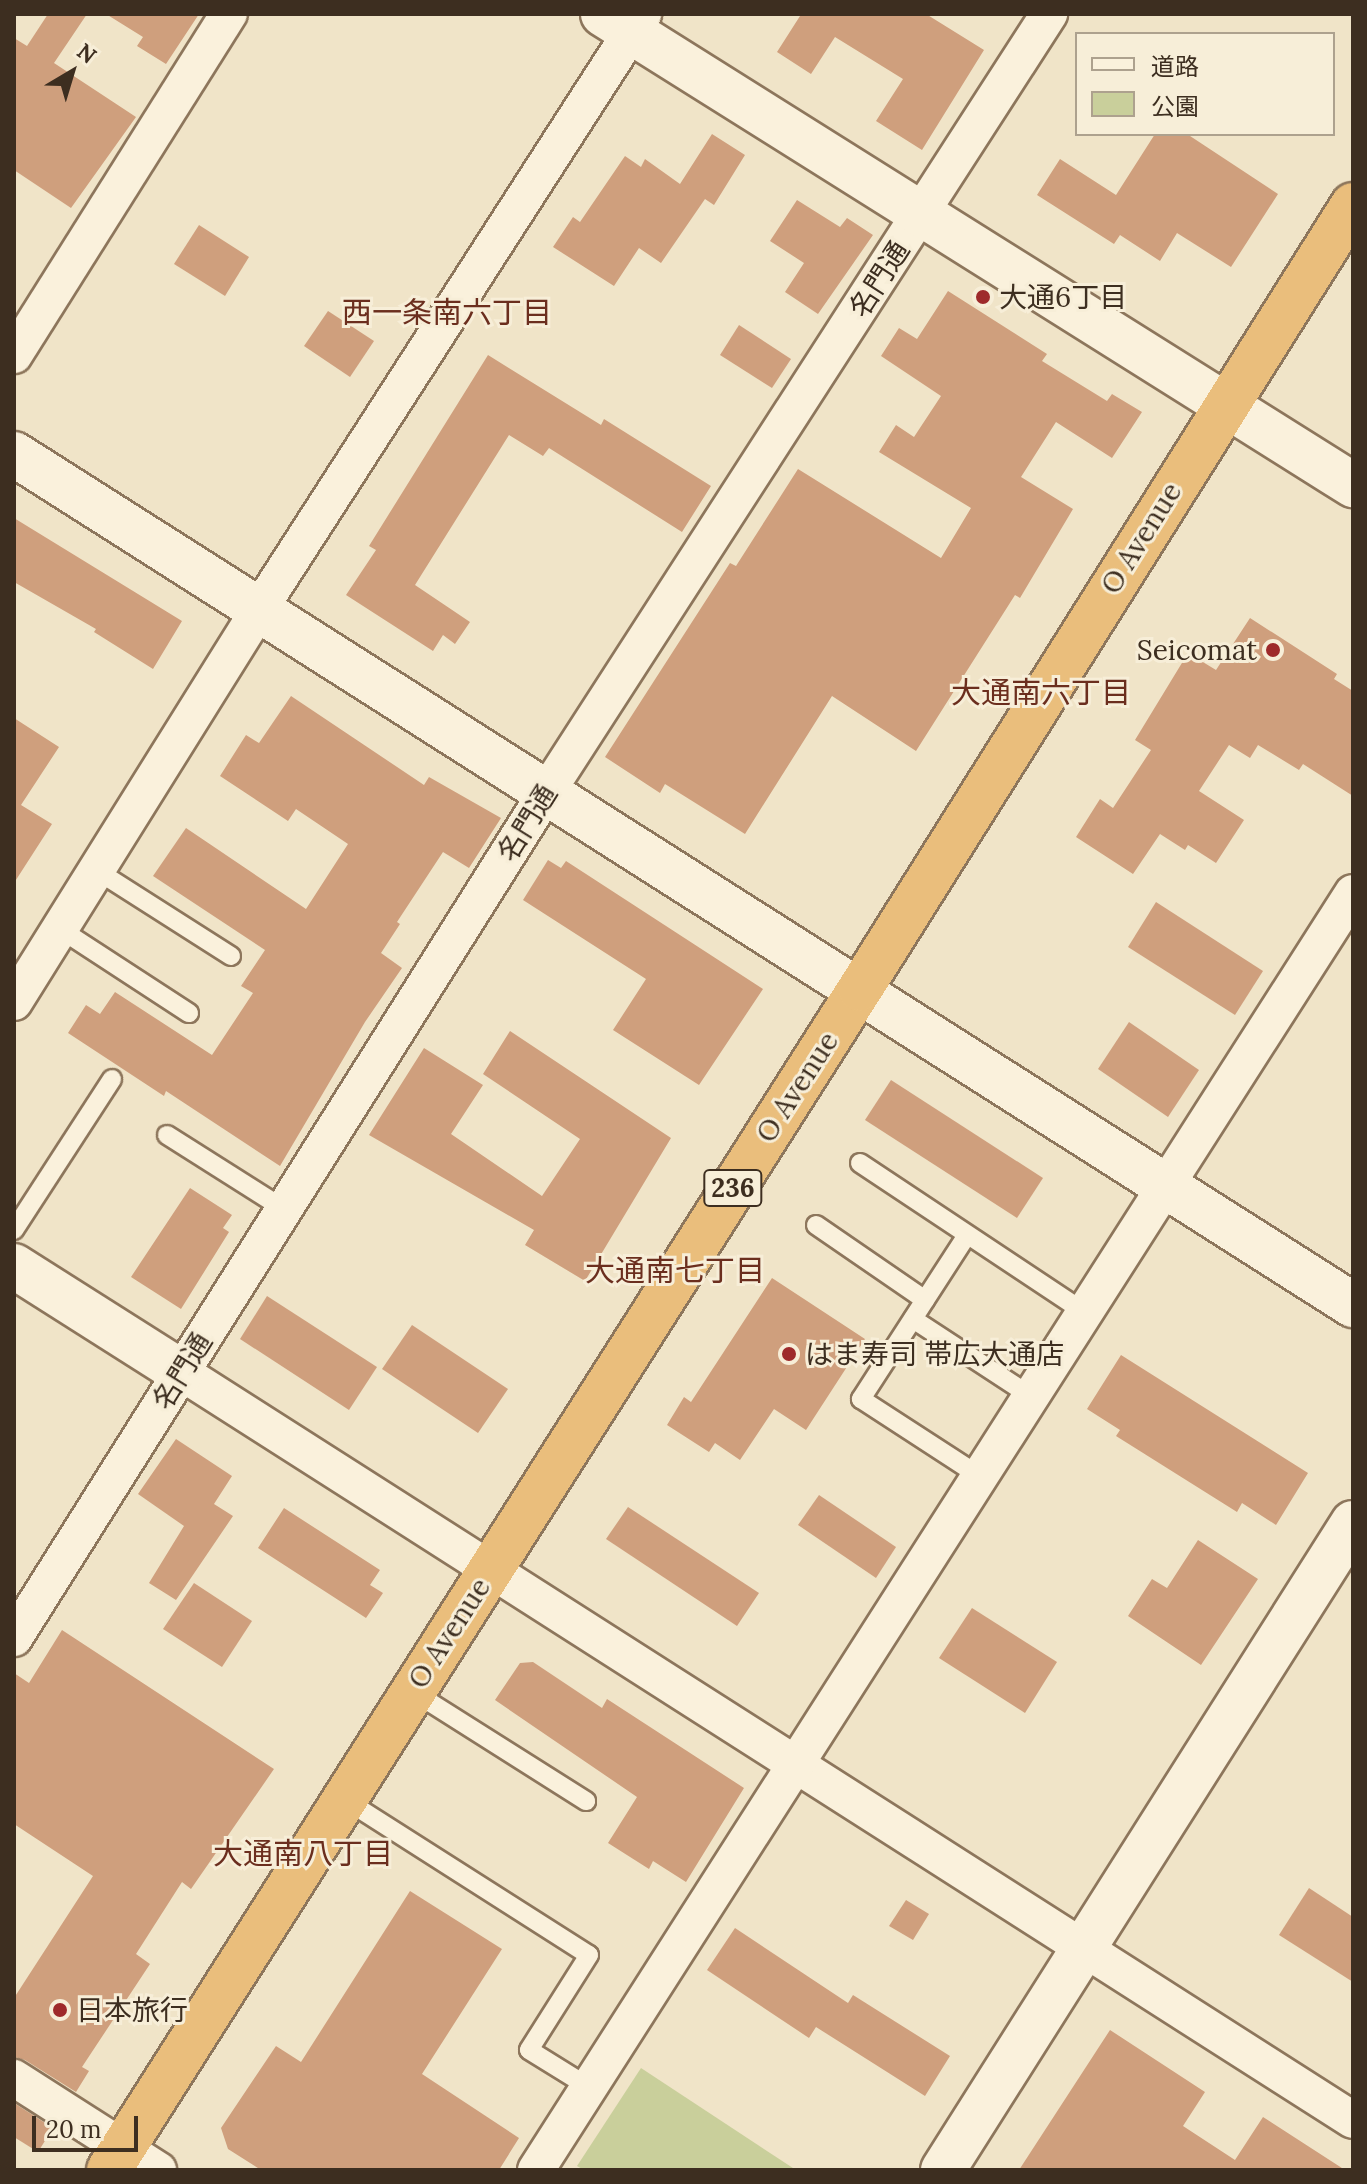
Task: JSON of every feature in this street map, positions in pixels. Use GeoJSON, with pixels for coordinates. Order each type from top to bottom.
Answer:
{"type":"FeatureCollection","features":[{"type":"Feature","properties":{"kind":"highway","name":"O Avenue"},"geometry":{"type":"LineString","coordinates":[[130,2163],[344,1799],[860,989],[1353,205]]}},
{"type":"Feature","properties":{"kind":"street"},"geometry":{"type":"LineString","coordinates":[[14,355],[229,14]]}},
{"type":"Feature","properties":{"kind":"street","name":"名門通"},"geometry":{"type":"LineString","coordinates":[[14,1638],[548,790],[1049,14]]}},
{"type":"Feature","properties":{"kind":"street"},"geometry":{"type":"LineString","coordinates":[[14,1002],[626,20],[920,214],[1353,485]]}},
{"type":"Feature","properties":{"kind":"street"},"geometry":{"type":"LineString","coordinates":[[14,454],[548,790],[1353,1305]]}},
{"type":"Feature","properties":{"kind":"street"},"geometry":{"type":"LineString","coordinates":[[536,2170],[1353,893]]}},
{"type":"Feature","properties":{"kind":"street"},"geometry":{"type":"LineString","coordinates":[[14,1266],[1353,2120]]}},
{"type":"Feature","properties":{"kind":"street"},"geometry":{"type":"LineString","coordinates":[[943,2170],[1353,1523]]}},
{"type":"Feature","properties":{"kind":"street"},"geometry":{"type":"LineString","coordinates":[[14,2078],[130,2163]]}},
{"type":"Feature","properties":{"kind":"lane"},"geometry":{"type":"LineString","coordinates":[[96,870],[231,956]]}},
{"type":"Feature","properties":{"kind":"lane"},"geometry":{"type":"LineString","coordinates":[[60,929],[189,1013]]}},
{"type":"Feature","properties":{"kind":"lane"},"geometry":{"type":"LineString","coordinates":[[14,1230],[112,1079]]}},
{"type":"Feature","properties":{"kind":"lane"},"geometry":{"type":"LineString","coordinates":[[167,1135],[284,1209]]}},
{"type":"Feature","properties":{"kind":"lane"},"geometry":{"type":"LineString","coordinates":[[860,1163],[1086,1313]]}},
{"type":"Feature","properties":{"kind":"lane"},"geometry":{"type":"LineString","coordinates":[[816,1225],[925,1300]]}},
{"type":"Feature","properties":{"kind":"lane"},"geometry":{"type":"LineString","coordinates":[[967,1235],[861,1399],[981,1477]]}},
{"type":"Feature","properties":{"kind":"lane"},"geometry":{"type":"LineString","coordinates":[[913,1319],[1032,1397]]}},
{"type":"Feature","properties":{"kind":"lane"},"geometry":{"type":"LineString","coordinates":[[412,1691],[586,1801]]}},
{"type":"Feature","properties":{"kind":"lane"},"geometry":{"type":"LineString","coordinates":[[344,1799],[589,1955],[529,2050],[589,2087]]}},
{"type":"Feature","properties":{"kind":"green space"},"geometry":{"type":"Polygon","coordinates":[[[641,2068],[796,2170],[584,2170],[577,2166],[641,2068]]]}},
{"type":"Feature","properties":{"kind":"building"},"geometry":{"type":"Polygon","coordinates":[[[48,14],[87,14],[54,63],[136,117],[71,208],[14,170],[14,38],[27,46],[48,14]]]}},
{"type":"Feature","properties":{"kind":"building"},"geometry":{"type":"Polygon","coordinates":[[[106,14],[199,14],[166,64],[137,46],[143,37],[106,14]]]}},
{"type":"Feature","properties":{"kind":"building"},"geometry":{"type":"Polygon","coordinates":[[[798,14],[926,14],[984,50],[922,150],[876,121],[903,79],[835,37],[811,74],[777,52],[800,16],[798,14]]]}},
{"type":"Feature","properties":{"kind":"building"},"geometry":{"type":"Polygon","coordinates":[[[712,134],[745,155],[714,205],[705,199],[661,263],[639,248],[614,286],[553,247],[573,217],[580,222],[625,156],[641,167],[645,159],[680,184],[712,134]]]}},
{"type":"Feature","properties":{"kind":"building"},"geometry":{"type":"Polygon","coordinates":[[[1154,136],[1190,136],[1278,194],[1231,267],[1177,233],[1160,261],[1120,235],[1114,244],[1037,195],[1060,159],[1116,195],[1154,136]]]}},
{"type":"Feature","properties":{"kind":"building"},"geometry":{"type":"Polygon","coordinates":[[[797,200],[840,227],[847,218],[873,235],[818,314],[785,292],[804,263],[770,241],[797,200]]]}},
{"type":"Feature","properties":{"kind":"building"},"geometry":{"type":"Polygon","coordinates":[[[199,225],[249,257],[225,296],[174,264],[199,225]]]}},
{"type":"Feature","properties":{"kind":"building"},"geometry":{"type":"Polygon","coordinates":[[[948,291],[1047,354],[1042,361],[1107,401],[1112,394],[1142,412],[1112,458],[1056,422],[1021,477],[1073,509],[1020,598],[1015,595],[916,751],[832,696],[745,834],[665,784],[660,793],[605,757],[730,563],[736,566],[798,469],[941,558],[971,508],[879,452],[896,425],[914,437],[941,396],[881,356],[899,328],[917,339],[948,291]]]}},
{"type":"Feature","properties":{"kind":"building"},"geometry":{"type":"Polygon","coordinates":[[[328,311],[374,341],[350,377],[304,346],[328,311]]]}},
{"type":"Feature","properties":{"kind":"building"},"geometry":{"type":"Polygon","coordinates":[[[739,325],[791,359],[772,388],[720,355],[739,325]]]}},
{"type":"Feature","properties":{"kind":"building"},"geometry":{"type":"Polygon","coordinates":[[[488,355],[601,425],[604,419],[711,486],[682,532],[549,448],[543,456],[509,435],[415,585],[470,622],[455,644],[443,635],[433,651],[346,595],[376,550],[369,546],[488,355]]]}},
{"type":"Feature","properties":{"kind":"building"},"geometry":{"type":"Polygon","coordinates":[[[14,518],[182,621],[153,669],[94,632],[96,629],[14,582],[14,518]]]}},
{"type":"Feature","properties":{"kind":"building"},"geometry":{"type":"Polygon","coordinates":[[[1250,618],[1337,674],[1334,679],[1353,691],[1353,796],[1303,764],[1299,770],[1258,745],[1250,758],[1229,745],[1199,791],[1244,820],[1216,863],[1188,845],[1185,850],[1160,834],[1133,874],[1076,837],[1100,799],[1113,808],[1151,750],[1135,740],[1188,653],[1216,670],[1250,618]]]}},
{"type":"Feature","properties":{"kind":"building"},"geometry":{"type":"Polygon","coordinates":[[[291,696],[424,785],[429,777],[501,818],[469,868],[443,852],[397,922],[400,924],[381,953],[402,968],[365,1022],[280,1166],[166,1091],[164,1096],[68,1033],[86,1005],[100,1014],[115,992],[212,1055],[253,993],[241,986],[265,950],[153,876],[186,828],[306,909],[348,844],[296,809],[288,821],[220,776],[246,735],[259,743],[291,696]]]}},
{"type":"Feature","properties":{"kind":"building"},"geometry":{"type":"Polygon","coordinates":[[[14,718],[59,747],[21,805],[52,824],[14,883],[14,718]]]}},
{"type":"Feature","properties":{"kind":"building"},"geometry":{"type":"Polygon","coordinates":[[[548,860],[561,868],[566,861],[763,989],[699,1085],[613,1030],[646,979],[523,900],[548,860]]]}},
{"type":"Feature","properties":{"kind":"building"},"geometry":{"type":"Polygon","coordinates":[[[1156,902],[1263,971],[1235,1015],[1128,947],[1156,902]]]}},
{"type":"Feature","properties":{"kind":"building"},"geometry":{"type":"Polygon","coordinates":[[[1129,1022],[1199,1070],[1168,1117],[1098,1069],[1129,1022]]]}},
{"type":"Feature","properties":{"kind":"building"},"geometry":{"type":"Polygon","coordinates":[[[510,1031],[671,1138],[585,1281],[525,1245],[534,1230],[369,1135],[424,1048],[483,1085],[451,1134],[542,1196],[580,1139],[483,1074],[510,1031]]]}},
{"type":"Feature","properties":{"kind":"building"},"geometry":{"type":"Polygon","coordinates":[[[891,1080],[1043,1178],[1017,1218],[865,1120],[891,1080]]]}},
{"type":"Feature","properties":{"kind":"building"},"geometry":{"type":"Polygon","coordinates":[[[190,1188],[232,1215],[223,1228],[229,1232],[181,1309],[131,1277],[190,1188]]]}},
{"type":"Feature","properties":{"kind":"building","name":"はま寿司 帯広大通店"},"geometry":{"type":"Polygon","coordinates":[[[772,1278],[865,1339],[806,1430],[774,1409],[740,1460],[715,1443],[709,1452],[667,1425],[684,1397],[691,1402],[772,1278]]]}},
{"type":"Feature","properties":{"kind":"building"},"geometry":{"type":"Polygon","coordinates":[[[267,1296],[377,1367],[349,1410],[240,1339],[267,1296]]]}},
{"type":"Feature","properties":{"kind":"building"},"geometry":{"type":"Polygon","coordinates":[[[412,1325],[508,1389],[478,1433],[382,1369],[412,1325]]]}},
{"type":"Feature","properties":{"kind":"building"},"geometry":{"type":"Polygon","coordinates":[[[1121,1355],[1308,1473],[1276,1525],[1242,1503],[1237,1512],[1116,1436],[1120,1430],[1087,1409],[1121,1355]]]}},
{"type":"Feature","properties":{"kind":"building"},"geometry":{"type":"Polygon","coordinates":[[[176,1439],[232,1476],[214,1504],[233,1516],[176,1600],[149,1583],[184,1526],[138,1494],[176,1439]]]}},
{"type":"Feature","properties":{"kind":"building"},"geometry":{"type":"Polygon","coordinates":[[[819,1495],[896,1547],[876,1578],[798,1525],[819,1495]]]}},
{"type":"Feature","properties":{"kind":"building"},"geometry":{"type":"Polygon","coordinates":[[[628,1507],[759,1593],[737,1626],[606,1539],[628,1507]]]}},
{"type":"Feature","properties":{"kind":"building"},"geometry":{"type":"Polygon","coordinates":[[[284,1508],[380,1570],[370,1585],[383,1593],[366,1618],[258,1548],[284,1508]]]}},
{"type":"Feature","properties":{"kind":"building"},"geometry":{"type":"Polygon","coordinates":[[[1198,1540],[1258,1579],[1201,1665],[1128,1616],[1152,1579],[1167,1588],[1198,1540]]]}},
{"type":"Feature","properties":{"kind":"building"},"geometry":{"type":"Polygon","coordinates":[[[194,1583],[252,1621],[222,1667],[163,1629],[194,1583]]]}},
{"type":"Feature","properties":{"kind":"building"},"geometry":{"type":"Polygon","coordinates":[[[972,1608],[1057,1662],[1025,1713],[939,1658],[972,1608]]]}},
{"type":"Feature","properties":{"kind":"building"},"geometry":{"type":"Polygon","coordinates":[[[62,1630],[274,1769],[191,1889],[182,1882],[136,1954],[150,1964],[82,2067],[89,2071],[76,2092],[25,2060],[14,2057],[14,1998],[93,1876],[14,1824],[14,1673],[29,1683],[62,1630]]]}},
{"type":"Feature","properties":{"kind":"building"},"geometry":{"type":"Polygon","coordinates":[[[533,1662],[602,1708],[607,1699],[744,1788],[686,1882],[653,1861],[649,1869],[608,1843],[637,1797],[495,1700],[520,1663],[533,1662]]]}},
{"type":"Feature","properties":{"kind":"building"},"geometry":{"type":"Polygon","coordinates":[[[1309,1888],[1353,1917],[1353,1982],[1279,1935],[1309,1888]]]}},
{"type":"Feature","properties":{"kind":"building"},"geometry":{"type":"Polygon","coordinates":[[[410,1891],[502,1949],[422,2074],[519,2138],[499,2170],[261,2170],[228,2149],[221,2128],[276,2046],[301,2062],[410,1891]]]}},
{"type":"Feature","properties":{"kind":"building"},"geometry":{"type":"Polygon","coordinates":[[[906,1900],[929,1914],[913,1940],[889,1926],[906,1900]]]}},
{"type":"Feature","properties":{"kind":"building"},"geometry":{"type":"Polygon","coordinates":[[[735,1928],[848,2003],[853,1995],[950,2056],[925,2096],[816,2027],[809,2038],[707,1970],[735,1928]]]}},
{"type":"Feature","properties":{"kind":"building"},"geometry":{"type":"Polygon","coordinates":[[[1110,2030],[1205,2092],[1183,2126],[1235,2160],[1263,2117],[1345,2170],[1019,2170],[1110,2030]]]}},
{"type":"Feature","properties":{"kind":"building"},"geometry":{"type":"Polygon","coordinates":[[[14,2103],[53,2128],[38,2152],[14,2137],[14,2103]]]}},
{"type":"Feature","properties":{"kind":"place","name":"大通6丁目"},"geometry":{"type":"Point","coordinates":[983,297]}},
{"type":"Feature","properties":{"kind":"place","name":"Seicomat"},"geometry":{"type":"Point","coordinates":[1273,650]}},
{"type":"Feature","properties":{"kind":"place","name":"はま寿司 帯広大通店"},"geometry":{"type":"Point","coordinates":[789,1354]}},
{"type":"Feature","properties":{"kind":"place","name":"日本旅行"},"geometry":{"type":"Point","coordinates":[60,2010]}},
{"type":"Feature","properties":{"kind":"district","name":"西一条南六丁目"},"geometry":{"type":"Point","coordinates":[447,312]}},
{"type":"Feature","properties":{"kind":"district","name":"大通南六丁目"},"geometry":{"type":"Point","coordinates":[1041,692]}},
{"type":"Feature","properties":{"kind":"district","name":"大通南七丁目"},"geometry":{"type":"Point","coordinates":[675,1270]}},
{"type":"Feature","properties":{"kind":"district","name":"大通南八丁目"},"geometry":{"type":"Point","coordinates":[303,1853]}}]}
